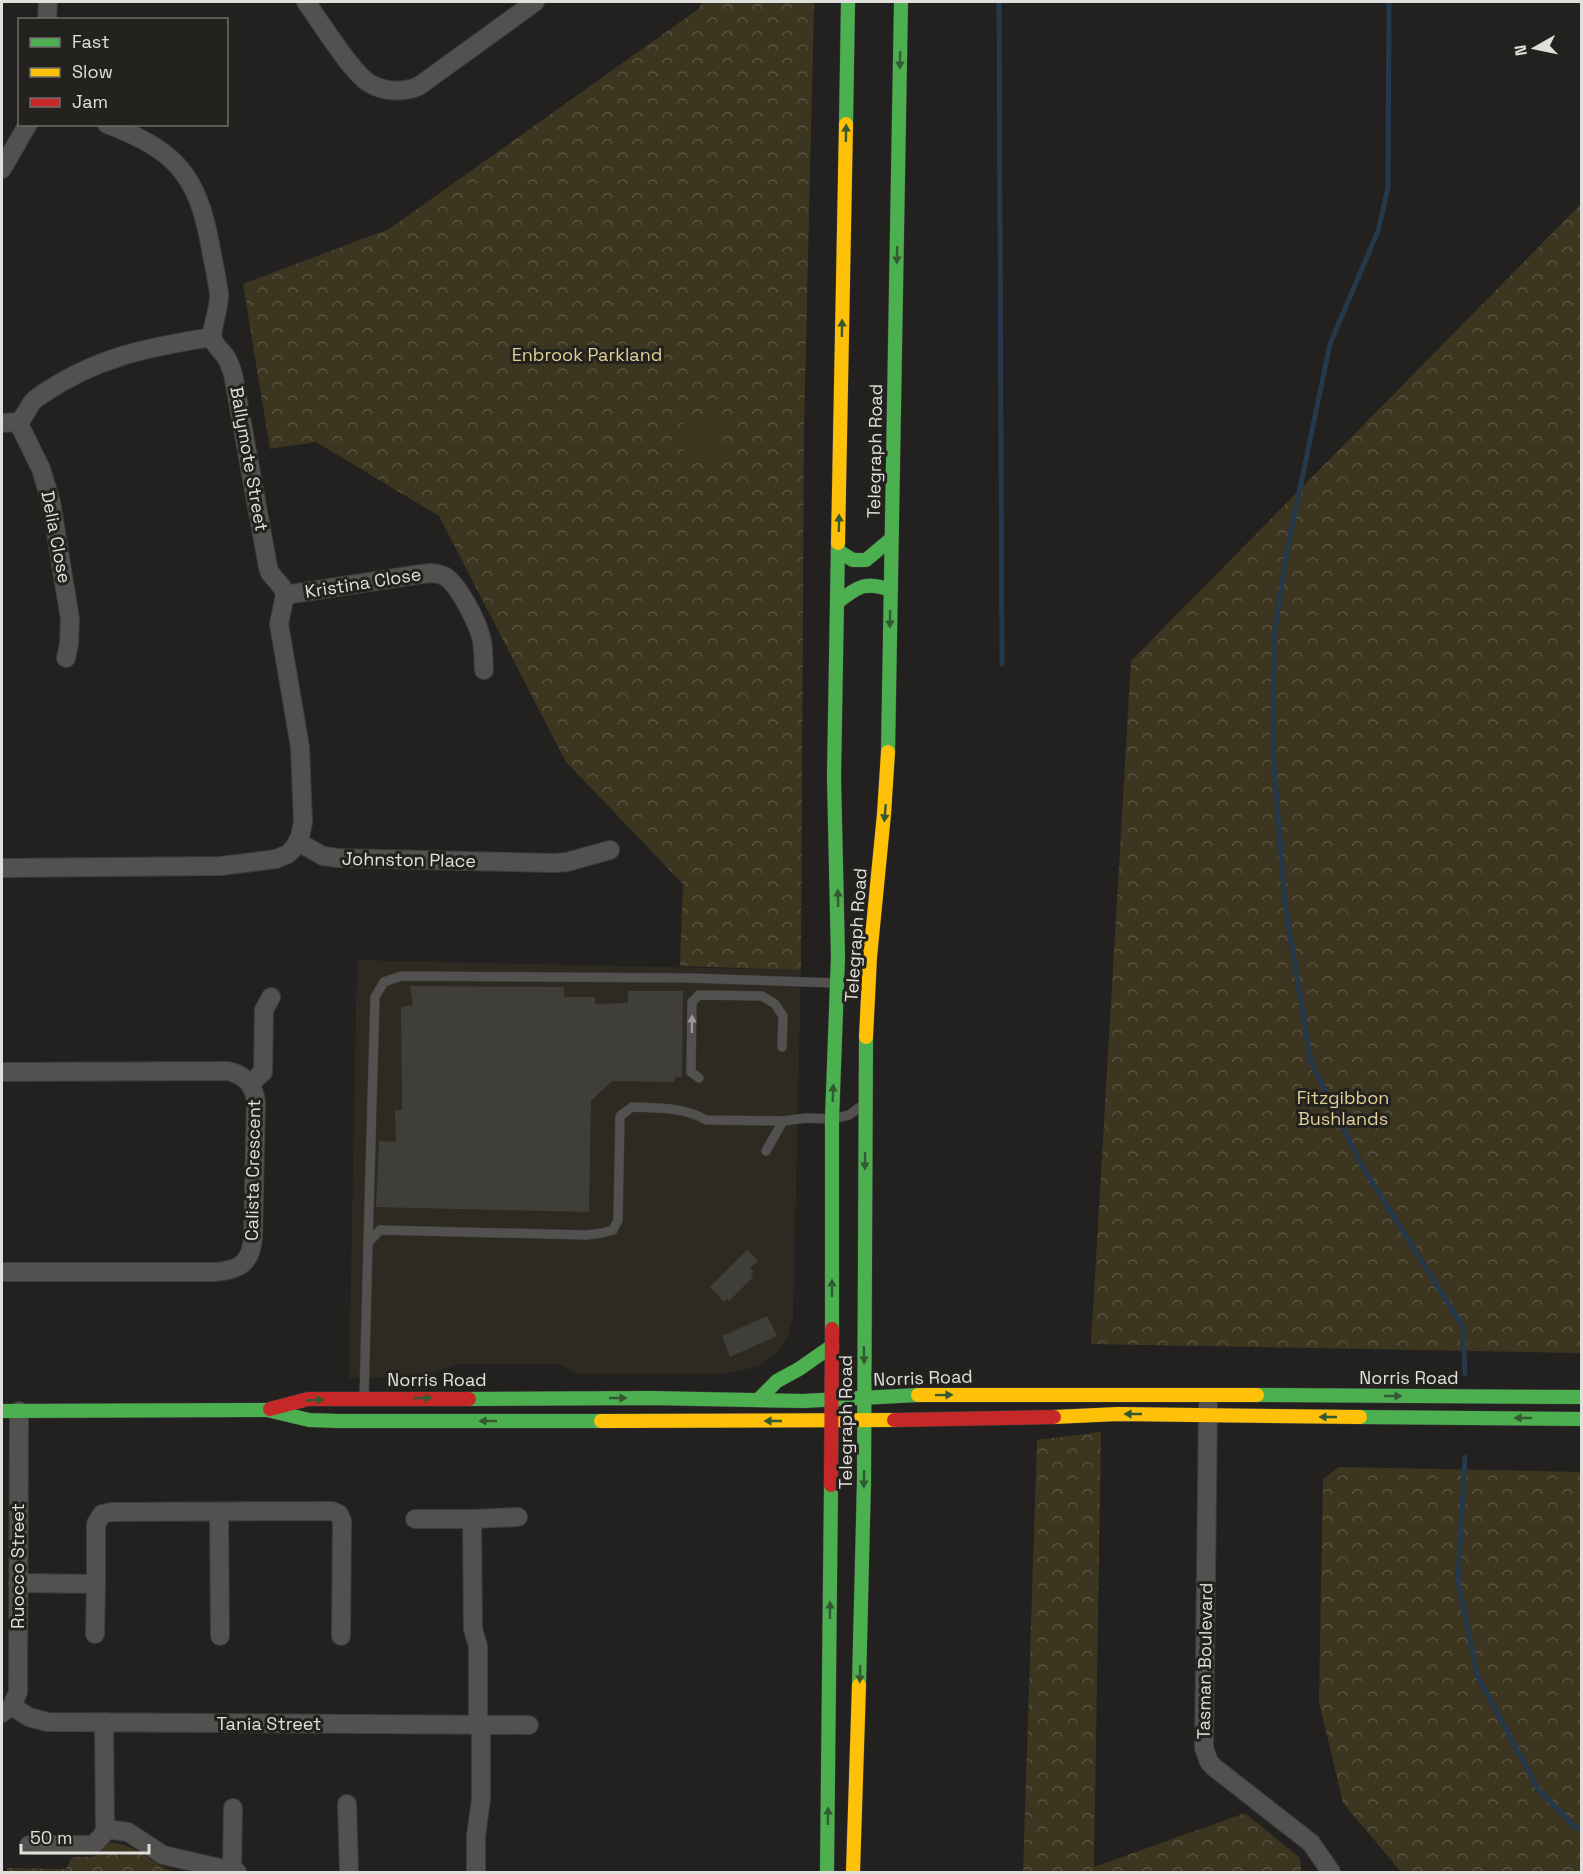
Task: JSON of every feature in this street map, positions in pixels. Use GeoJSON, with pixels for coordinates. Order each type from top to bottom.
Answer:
{"type":"FeatureCollection","features":[{"type":"Feature","properties":{"kind":"main road","name":"Telegraph Road"},"geometry":{"type":"LineString","coordinates":[[826,1872],[832,1421],[832,1119],[838,903],[834,777],[848,2]]}},
{"type":"Feature","properties":{"kind":"main road","name":"Telegraph Road"},"geometry":{"type":"LineString","coordinates":[[853,1872],[861,1650],[865,1421],[863,1229],[866,1102],[871,944],[886,795],[902,2]]}},
{"type":"Feature","properties":{"kind":"main road"},"geometry":{"type":"LineString","coordinates":[[838,550],[853,560],[866,560],[891,539]]}},
{"type":"Feature","properties":{"kind":"main road"},"geometry":{"type":"LineString","coordinates":[[838,602],[855,588],[866,584],[891,590]]}},
{"type":"Feature","properties":{"kind":"main road"},"geometry":{"type":"LineString","coordinates":[[758,1400],[777,1381],[799,1370],[832,1346]]}},
{"type":"Feature","properties":{"kind":"main road","name":"Norris Road"},"geometry":{"type":"LineString","coordinates":[[267,1410],[308,1399],[803,1401],[1000,1394],[1581,1397]]}},
{"type":"Feature","properties":{"kind":"main road","name":"Norris Road"},"geometry":{"type":"LineString","coordinates":[[10,1411],[267,1410],[309,1420],[364,1421],[865,1421],[1019,1419],[1118,1414],[1581,1419]]}},
{"type":"Feature","properties":{"kind":"street"},"geometry":{"type":"LineString","coordinates":[[47,18],[48,2]]}},
{"type":"Feature","properties":{"kind":"street"},"geometry":{"type":"LineString","coordinates":[[306,2],[367,81],[382,89],[398,91],[419,86],[535,2]]}},
{"type":"Feature","properties":{"kind":"street"},"geometry":{"type":"LineString","coordinates":[[2,169],[27,126]]}},
{"type":"Feature","properties":{"kind":"street"},"geometry":{"type":"LineString","coordinates":[[10,422],[37,398],[78,373],[110,358],[141,349],[212,337],[218,314],[219,294],[206,222],[194,189],[178,166],[155,146],[112,126]]}},
{"type":"Feature","properties":{"kind":"street","name":"Ballymote Street"},"geometry":{"type":"LineString","coordinates":[[212,337],[227,357],[233,374],[268,567],[285,595]]}},
{"type":"Feature","properties":{"kind":"street","name":"Delia Close"},"geometry":{"type":"LineString","coordinates":[[10,422],[41,469],[51,502],[70,619],[70,638],[66,658]]}},
{"type":"Feature","properties":{"kind":"street","name":"Kristina Close"},"geometry":{"type":"LineString","coordinates":[[285,595],[421,574],[443,575],[455,585],[478,629],[484,670]]}},
{"type":"Feature","properties":{"kind":"street"},"geometry":{"type":"LineString","coordinates":[[2,868],[221,866],[276,859],[288,854],[298,842],[303,822],[302,768],[279,624],[285,595]]}},
{"type":"Feature","properties":{"kind":"street","name":"Johnston Place"},"geometry":{"type":"LineString","coordinates":[[298,842],[323,856],[338,858],[554,863],[567,862],[610,850]]}},
{"type":"Feature","properties":{"kind":"street"},"geometry":{"type":"LineString","coordinates":[[250,1084],[261,1075],[264,1068],[264,1010],[271,997]]}},
{"type":"Feature","properties":{"kind":"street","name":"Calista Crescent"},"geometry":{"type":"LineString","coordinates":[[2,1072],[219,1071],[240,1074],[254,1090],[256,1102],[253,1237],[252,1249],[246,1262],[232,1269],[215,1272],[2,1272]]}},
{"type":"Feature","properties":{"kind":"street","name":"Tasman Boulevard"},"geometry":{"type":"LineString","coordinates":[[1208,1394],[1204,1748],[1209,1762],[1215,1768],[1311,1844],[1331,1872]]}},
{"type":"Feature","properties":{"kind":"street","name":"Ruocco Street"},"geometry":{"type":"LineString","coordinates":[[7,1709],[18,1692],[18,1583],[10,1411]]}},
{"type":"Feature","properties":{"kind":"street"},"geometry":{"type":"LineString","coordinates":[[95,1634],[96,1524],[102,1514],[111,1512],[332,1511],[339,1514],[342,1521],[341,1636]]}},
{"type":"Feature","properties":{"kind":"street"},"geometry":{"type":"LineString","coordinates":[[219,1512],[220,1636]]}},
{"type":"Feature","properties":{"kind":"street"},"geometry":{"type":"LineString","coordinates":[[415,1519],[518,1517]]}},
{"type":"Feature","properties":{"kind":"street"},"geometry":{"type":"LineString","coordinates":[[472,1519],[473,1629],[478,1646],[481,1798],[476,1836],[476,1872]]}},
{"type":"Feature","properties":{"kind":"street"},"geometry":{"type":"LineString","coordinates":[[18,1583],[96,1584]]}},
{"type":"Feature","properties":{"kind":"street","name":"Tania Street"},"geometry":{"type":"LineString","coordinates":[[7,1709],[47,1722],[529,1725]]}},
{"type":"Feature","properties":{"kind":"street"},"geometry":{"type":"LineString","coordinates":[[29,1845],[93,1845],[102,1836],[105,1828],[104,1722]]}},
{"type":"Feature","properties":{"kind":"street"},"geometry":{"type":"LineString","coordinates":[[347,1803],[348,1872]]}},
{"type":"Feature","properties":{"kind":"street"},"geometry":{"type":"LineString","coordinates":[[105,1828],[128,1832],[163,1855],[234,1871],[233,1808]]}},
{"type":"Feature","properties":{"kind":"lane"},"geometry":{"type":"LineString","coordinates":[[364,1421],[375,997],[384,982],[401,976],[412,976],[689,978],[837,983]]}},
{"type":"Feature","properties":{"kind":"lane"},"geometry":{"type":"LineString","coordinates":[[699,1078],[691,1072],[692,1002],[699,995],[762,996],[775,1004],[783,1016],[782,1047]]}},
{"type":"Feature","properties":{"kind":"lane"},"geometry":{"type":"LineString","coordinates":[[368,1244],[380,1230],[587,1235],[613,1230],[618,1220],[620,1116],[632,1107],[669,1109],[706,1119],[783,1121],[806,1118],[832,1119],[849,1115],[866,1102]]}},
{"type":"Feature","properties":{"kind":"lane"},"geometry":{"type":"LineString","coordinates":[[766,1151],[783,1121]]}},
{"type":"Feature","properties":{"kind":"shaded area"},"geometry":{"type":"Polygon","coordinates":[[[357,960],[801,970],[793,1318],[780,1350],[760,1365],[722,1374],[578,1374],[559,1364],[458,1364],[420,1377],[349,1378],[357,960]]]}},
{"type":"Feature","properties":{"kind":"green space","name":"Enbrook Parkland"},"geometry":{"type":"Polygon","coordinates":[[[703,2],[814,2],[804,430],[801,970],[680,966],[683,884],[566,762],[439,516],[316,442],[270,449],[243,284],[389,229],[697,10],[703,2]]]}},
{"type":"Feature","properties":{"kind":"green space","name":"Fitzgibbon Bushlands"},"geometry":{"type":"Polygon","coordinates":[[[1581,204],[1581,1353],[1091,1344],[1131,661],[1581,204]]]}},
{"type":"Feature","properties":{"kind":"green space"},"geometry":{"type":"Polygon","coordinates":[[[720,420],[720,459],[684,460],[683,421],[720,420]]]}},
{"type":"Feature","properties":{"kind":"green space"},"geometry":{"type":"Polygon","coordinates":[[[1101,1432],[1094,1867],[1245,1813],[1300,1858],[1301,1872],[1023,1872],[1037,1440],[1101,1432]]]}},
{"type":"Feature","properties":{"kind":"green space"},"geometry":{"type":"Polygon","coordinates":[[[1339,1467],[1581,1472],[1581,1872],[1401,1872],[1343,1803],[1319,1702],[1323,1479],[1339,1467]]]}},
{"type":"Feature","properties":{"kind":"green space"},"geometry":{"type":"Polygon","coordinates":[[[110,1843],[128,1847],[176,1872],[7,1872],[7,1868],[66,1869],[72,1857],[92,1857],[110,1843]]]}},
{"type":"Feature","properties":{"kind":"building"},"geometry":{"type":"Polygon","coordinates":[[[410,986],[564,987],[564,997],[595,997],[595,1004],[628,1003],[628,991],[683,991],[682,1077],[676,1077],[674,1082],[612,1081],[591,1101],[589,1212],[376,1207],[379,1141],[396,1142],[395,1110],[402,1110],[401,1007],[413,1005],[410,986]]]}},
{"type":"Feature","properties":{"kind":"building"},"geometry":{"type":"Polygon","coordinates":[[[747,1250],[758,1261],[750,1268],[754,1272],[751,1275],[753,1277],[729,1301],[727,1299],[724,1302],[710,1287],[747,1250]]]}},
{"type":"Feature","properties":{"kind":"building"},"geometry":{"type":"Polygon","coordinates":[[[767,1316],[777,1336],[730,1357],[722,1336],[767,1316]]]}},
{"type":"Feature","properties":{"kind":"waterway"},"geometry":{"type":"LineString","coordinates":[[999,2],[1002,664]]}},
{"type":"Feature","properties":{"kind":"waterway"},"geometry":{"type":"LineString","coordinates":[[1389,2],[1388,187],[1378,231],[1330,344],[1288,546],[1274,635],[1273,753],[1285,904],[1311,1062],[1362,1166],[1463,1327],[1465,1374]]}},
{"type":"Feature","properties":{"kind":"waterway"},"geometry":{"type":"LineString","coordinates":[[1465,1457],[1458,1581],[1477,1675],[1538,1789],[1575,1827],[1582,1830]]}},
{"type":"Feature","properties":{"kind":"traffic: fast"},"geometry":{"type":"LineString","coordinates":[[846,124],[848,2]]}},
{"type":"Feature","properties":{"kind":"traffic: fast"},"geometry":{"type":"LineString","coordinates":[[888,752],[901,2]]}},
{"type":"Feature","properties":{"kind":"traffic: fast"},"geometry":{"type":"LineString","coordinates":[[838,551],[853,560],[866,560],[891,539]]}},
{"type":"Feature","properties":{"kind":"traffic: fast"},"geometry":{"type":"LineString","coordinates":[[832,1329],[832,1119],[838,957],[834,777],[838,543]]}},
{"type":"Feature","properties":{"kind":"traffic: fast"},"geometry":{"type":"LineString","coordinates":[[838,602],[851,592],[863,587],[875,586],[891,590]]}},
{"type":"Feature","properties":{"kind":"traffic: fast"},"geometry":{"type":"LineString","coordinates":[[859,1685],[864,1480],[866,1037]]}},
{"type":"Feature","properties":{"kind":"traffic: fast"},"geometry":{"type":"LineString","coordinates":[[758,1400],[777,1381],[832,1346]]}},
{"type":"Feature","properties":{"kind":"traffic: fast"},"geometry":{"type":"LineString","coordinates":[[469,1399],[650,1398],[803,1401],[918,1395]]}},
{"type":"Feature","properties":{"kind":"traffic: fast"},"geometry":{"type":"LineString","coordinates":[[1257,1395],[1582,1397]]}},
{"type":"Feature","properties":{"kind":"traffic: fast"},"geometry":{"type":"LineString","coordinates":[[2,1411],[267,1410],[309,1420],[338,1421],[601,1421]]}},
{"type":"Feature","properties":{"kind":"traffic: fast"},"geometry":{"type":"LineString","coordinates":[[1360,1417],[1582,1419]]}},
{"type":"Feature","properties":{"kind":"traffic: fast"},"geometry":{"type":"LineString","coordinates":[[827,1872],[831,1485]]}},
{"type":"Feature","properties":{"kind":"traffic: slow"},"geometry":{"type":"LineString","coordinates":[[838,543],[846,124]]}},
{"type":"Feature","properties":{"kind":"traffic: slow"},"geometry":{"type":"LineString","coordinates":[[866,1037],[870,957],[888,752]]}},
{"type":"Feature","properties":{"kind":"traffic: slow"},"geometry":{"type":"LineString","coordinates":[[918,1395],[1257,1395]]}},
{"type":"Feature","properties":{"kind":"traffic: slow"},"geometry":{"type":"LineString","coordinates":[[1054,1417],[1118,1414],[1360,1417]]}},
{"type":"Feature","properties":{"kind":"traffic: slow"},"geometry":{"type":"LineString","coordinates":[[601,1421],[894,1420]]}},
{"type":"Feature","properties":{"kind":"traffic: slow"},"geometry":{"type":"LineString","coordinates":[[853,1872],[859,1685]]}},
{"type":"Feature","properties":{"kind":"traffic: jam"},"geometry":{"type":"LineString","coordinates":[[831,1485],[832,1329]]}},
{"type":"Feature","properties":{"kind":"traffic: jam"},"geometry":{"type":"LineString","coordinates":[[270,1409],[308,1399],[469,1399]]}},
{"type":"Feature","properties":{"kind":"traffic: jam"},"geometry":{"type":"LineString","coordinates":[[894,1420],[1054,1417]]}}]}
